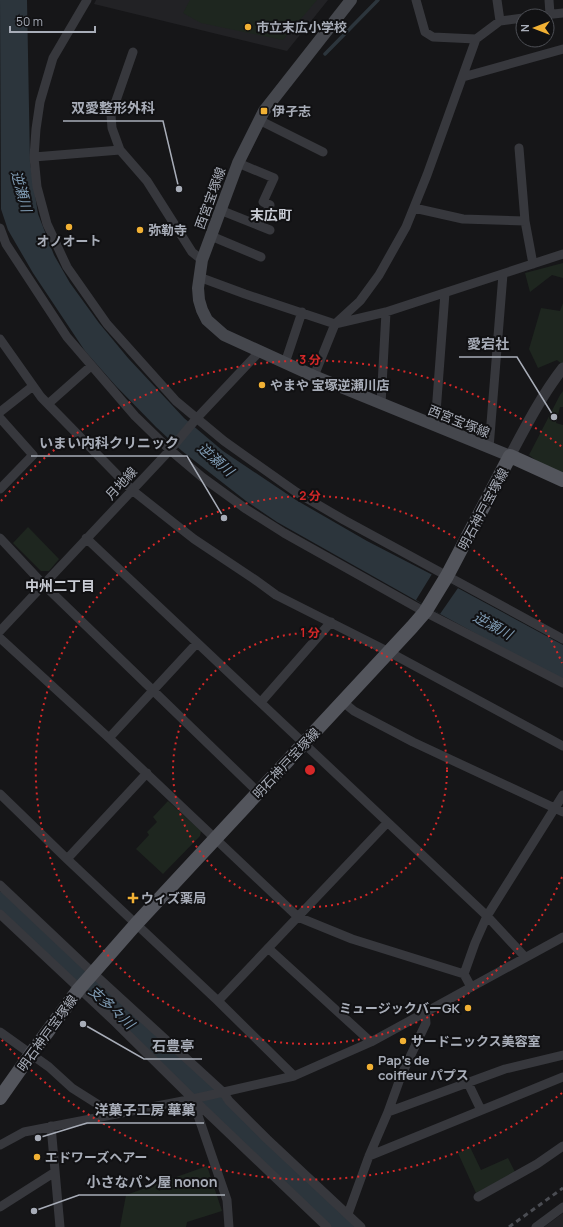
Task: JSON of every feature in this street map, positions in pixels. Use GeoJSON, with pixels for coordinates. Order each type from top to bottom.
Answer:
{"type":"FeatureCollection","features":[{"type":"Feature","properties":{"kind":"main road","name":"西宮宝塚線"},"geometry":{"type":"LineString","coordinates":[[351,0],[264,111],[238,163],[202,260],[199,277],[199,300],[202,310],[207,320],[224,335],[314,376],[510,456]]}},
{"type":"Feature","properties":{"kind":"main road","name":"明石神戸宝塚線"},"geometry":{"type":"LineString","coordinates":[[0,1098],[86,981],[136,924],[412,627],[446,579],[510,456],[563,480]]}},
{"type":"Feature","properties":{"kind":"street"},"geometry":{"type":"LineString","coordinates":[[87,0],[53,58],[40,102],[34,157],[37,187],[47,224],[67,267],[108,324],[176,401],[195,420],[296,492],[446,579],[563,639]]}},
{"type":"Feature","properties":{"kind":"street"},"geometry":{"type":"LineString","coordinates":[[416,0],[425,32],[433,37],[476,39]]}},
{"type":"Feature","properties":{"kind":"street"},"geometry":{"type":"LineString","coordinates":[[498,0],[500,21]]}},
{"type":"Feature","properties":{"kind":"street"},"geometry":{"type":"LineString","coordinates":[[314,376],[335,324],[360,301],[379,275],[406,228],[427,175],[476,39],[500,21],[515,19]]}},
{"type":"Feature","properties":{"kind":"street"},"geometry":{"type":"LineString","coordinates":[[463,77],[563,49]]}},
{"type":"Feature","properties":{"kind":"street"},"geometry":{"type":"LineString","coordinates":[[132,52],[111,115],[112,128],[120,150],[147,181],[192,252],[202,260]]}},
{"type":"Feature","properties":{"kind":"street"},"geometry":{"type":"LineString","coordinates":[[259,120],[324,152]]}},
{"type":"Feature","properties":{"kind":"street"},"geometry":{"type":"LineString","coordinates":[[519,148],[525,221],[533,264]]}},
{"type":"Feature","properties":{"kind":"street"},"geometry":{"type":"LineString","coordinates":[[34,157],[120,150]]}},
{"type":"Feature","properties":{"kind":"street"},"geometry":{"type":"LineString","coordinates":[[238,163],[274,178],[263,202],[270,205],[260,226]]}},
{"type":"Feature","properties":{"kind":"street"},"geometry":{"type":"LineString","coordinates":[[414,208],[464,218],[525,221]]}},
{"type":"Feature","properties":{"kind":"street"},"geometry":{"type":"LineString","coordinates":[[220,210],[270,230]]}},
{"type":"Feature","properties":{"kind":"street"},"geometry":{"type":"LineString","coordinates":[[0,228],[3,246],[66,337],[135,416],[208,481],[246,509],[284,533],[563,683]]}},
{"type":"Feature","properties":{"kind":"street"},"geometry":{"type":"LineString","coordinates":[[211,236],[261,257]]}},
{"type":"Feature","properties":{"kind":"street"},"geometry":{"type":"LineString","coordinates":[[199,277],[335,324],[386,312],[563,254]]}},
{"type":"Feature","properties":{"kind":"street"},"geometry":{"type":"LineString","coordinates":[[489,448],[503,274]]}},
{"type":"Feature","properties":{"kind":"street"},"geometry":{"type":"LineString","coordinates":[[435,426],[445,293]]}},
{"type":"Feature","properties":{"kind":"street"},"geometry":{"type":"LineString","coordinates":[[285,363],[302,312]]}},
{"type":"Feature","properties":{"kind":"street"},"geometry":{"type":"LineString","coordinates":[[381,404],[386,312]]}},
{"type":"Feature","properties":{"kind":"street"},"geometry":{"type":"LineString","coordinates":[[0,339],[41,397],[132,490],[194,539],[276,595],[389,652],[563,746]]}},
{"type":"Feature","properties":{"kind":"street","name":"月地線"},"geometry":{"type":"LineString","coordinates":[[0,631],[172,448],[195,420],[260,351]]}},
{"type":"Feature","properties":{"kind":"street"},"geometry":{"type":"LineString","coordinates":[[48,404],[91,366]]}},
{"type":"Feature","properties":{"kind":"street"},"geometry":{"type":"LineString","coordinates":[[510,456],[536,408],[550,385],[563,368]]}},
{"type":"Feature","properties":{"kind":"street"},"geometry":{"type":"LineString","coordinates":[[0,412],[33,386]]}},
{"type":"Feature","properties":{"kind":"street"},"geometry":{"type":"LineString","coordinates":[[0,418],[33,455],[0,489]]}},
{"type":"Feature","properties":{"kind":"street"},"geometry":{"type":"LineString","coordinates":[[0,538],[43,584],[259,793]]}},
{"type":"Feature","properties":{"kind":"street"},"geometry":{"type":"LineString","coordinates":[[86,538],[487,916],[525,957]]}},
{"type":"Feature","properties":{"kind":"street"},"geometry":{"type":"LineString","coordinates":[[261,702],[331,622]]}},
{"type":"Feature","properties":{"kind":"street"},"geometry":{"type":"LineString","coordinates":[[0,638],[109,738],[298,917],[352,939],[464,974],[471,987]]}},
{"type":"Feature","properties":{"kind":"street"},"geometry":{"type":"LineString","coordinates":[[109,738],[197,643]]}},
{"type":"Feature","properties":{"kind":"street"},"geometry":{"type":"LineString","coordinates":[[343,702],[354,711],[413,742],[559,810]]}},
{"type":"Feature","properties":{"kind":"street"},"geometry":{"type":"LineString","coordinates":[[67,859],[146,773]]}},
{"type":"Feature","properties":{"kind":"street"},"geometry":{"type":"LineString","coordinates":[[0,794],[218,1001],[294,1076]]}},
{"type":"Feature","properties":{"kind":"street"},"geometry":{"type":"LineString","coordinates":[[464,974],[475,943],[487,916],[559,810],[563,795]]}},
{"type":"Feature","properties":{"kind":"street"},"geometry":{"type":"LineString","coordinates":[[218,1001],[387,823]]}},
{"type":"Feature","properties":{"kind":"street"},"geometry":{"type":"LineString","coordinates":[[0,885],[86,981],[115,1022],[327,1227]]}},
{"type":"Feature","properties":{"kind":"street"},"geometry":{"type":"LineString","coordinates":[[0,914],[86,981],[222,1093],[256,1128],[361,1227]]}},
{"type":"Feature","properties":{"kind":"street"},"geometry":{"type":"LineString","coordinates":[[0,1145],[24,1132],[195,1099],[294,1076],[372,1042],[563,937]]}},
{"type":"Feature","properties":{"kind":"street"},"geometry":{"type":"LineString","coordinates":[[268,948],[372,1042]]}},
{"type":"Feature","properties":{"kind":"street"},"geometry":{"type":"LineString","coordinates":[[348,1214],[401,1076],[426,1023],[425,1012]]}},
{"type":"Feature","properties":{"kind":"street"},"geometry":{"type":"LineString","coordinates":[[0,1032],[49,1067],[72,1088],[113,1114]]}},
{"type":"Feature","properties":{"kind":"street"},"geometry":{"type":"LineString","coordinates":[[388,1112],[505,1069],[563,1055]]}},
{"type":"Feature","properties":{"kind":"street"},"geometry":{"type":"LineString","coordinates":[[369,1156],[563,1077]]}},
{"type":"Feature","properties":{"kind":"street"},"geometry":{"type":"LineString","coordinates":[[468,1083],[481,1110]]}},
{"type":"Feature","properties":{"kind":"street"},"geometry":{"type":"LineString","coordinates":[[195,1099],[227,1200],[229,1227]]}},
{"type":"Feature","properties":{"kind":"street"},"geometry":{"type":"LineString","coordinates":[[51,1126],[60,1227]]}},
{"type":"Feature","properties":{"kind":"street"},"geometry":{"type":"LineString","coordinates":[[478,1197],[537,1164],[563,1146]]}},
{"type":"Feature","properties":{"kind":"street"},"geometry":{"type":"LineString","coordinates":[[0,1207],[55,1172]]}},
{"type":"Feature","properties":{"kind":"street"},"geometry":{"type":"LineString","coordinates":[[536,1227],[563,1207]]}},
{"type":"Feature","properties":{"kind":"shaded area","name":"市立末広小学校"},"geometry":{"type":"Polygon","coordinates":[[[96,0],[328,0],[287,51],[94,4],[96,0]]]}},
{"type":"Feature","properties":{"kind":"shaded area"},"geometry":{"type":"Polygon","coordinates":[[[190,0],[317,0],[283,40],[201,23],[183,13],[190,0]]]}},
{"type":"Feature","properties":{"kind":"shaded area"},"geometry":{"type":"Polygon","coordinates":[[[563,263],[563,278],[552,275],[530,292],[525,273],[563,263]]]}},
{"type":"Feature","properties":{"kind":"shaded area"},"geometry":{"type":"Polygon","coordinates":[[[563,303],[563,365],[557,360],[538,368],[529,349],[541,308],[560,311],[563,303]]]}},
{"type":"Feature","properties":{"kind":"shaded area"},"geometry":{"type":"Polygon","coordinates":[[[563,391],[563,407],[560,407],[556,423],[563,425],[563,475],[546,468],[529,455],[563,391]]]}},
{"type":"Feature","properties":{"kind":"shaded area"},"geometry":{"type":"Polygon","coordinates":[[[28,527],[59,559],[49,571],[41,571],[13,543],[28,527]]]}},
{"type":"Feature","properties":{"kind":"shaded area"},"geometry":{"type":"Polygon","coordinates":[[[168,801],[201,831],[200,836],[163,874],[136,849],[149,835],[147,832],[157,822],[153,817],[168,801]]]}},
{"type":"Feature","properties":{"kind":"shaded area"},"geometry":{"type":"Polygon","coordinates":[[[470,1147],[481,1170],[508,1158],[515,1172],[476,1193],[458,1153],[470,1147]]]}},
{"type":"Feature","properties":{"kind":"shaded area"},"geometry":{"type":"Polygon","coordinates":[[[207,1166],[222,1211],[187,1222],[186,1227],[120,1227],[126,1195],[207,1166]]]}},
{"type":"Feature","properties":{"kind":"shaded area"},"geometry":{"type":"Polygon","coordinates":[[[563,1213],[563,1227],[544,1227],[563,1213]]]}},
{"type":"Feature","properties":{"kind":"water","name":"逆瀬川"},"geometry":{"type":"Polygon","coordinates":[[[0,0],[27,0],[30,162],[38,214],[54,255],[70,283],[99,323],[128,358],[184,418],[223,451],[296,500],[367,541],[563,645],[563,680],[440,614],[277,522],[246,501],[182,451],[156,427],[115,385],[85,351],[33,273],[8,230],[1,209],[0,0]]]}},
{"type":"Feature","properties":{"kind":"pier"},"geometry":{"type":"Polygon","coordinates":[[[432,574],[458,588],[440,614],[416,600],[432,574]]]}},
{"type":"Feature","properties":{"kind":"waterway"},"geometry":{"type":"LineString","coordinates":[[325,54],[378,0]]}},
{"type":"Feature","properties":{"kind":"waterway","name":"支多々川"},"geometry":{"type":"LineString","coordinates":[[0,902],[235,1121],[346,1227]]}},
{"type":"Feature","properties":{"kind":"railway"},"geometry":{"type":"LineString","coordinates":[[509,1227],[563,1188]]}},
{"type":"Feature","properties":{"kind":"place","name":"市立末広小学校"},"geometry":{"type":"Point","coordinates":[248,27]}},
{"type":"Feature","properties":{"kind":"place","name":"伊孑志"},"geometry":{"type":"Point","coordinates":[264,111]}},
{"type":"Feature","properties":{"kind":"place","name":"双愛整形外科"},"geometry":{"type":"Point","coordinates":[179,189]}},
{"type":"Feature","properties":{"kind":"place","name":"オノオート"},"geometry":{"type":"Point","coordinates":[69,227]}},
{"type":"Feature","properties":{"kind":"place","name":"弥勒寺"},"geometry":{"type":"Point","coordinates":[140,230]}},
{"type":"Feature","properties":{"kind":"place","name":"やまや 宝塚逆瀬川店"},"geometry":{"type":"Point","coordinates":[262,385]}},
{"type":"Feature","properties":{"kind":"place","name":"愛宕社"},"geometry":{"type":"Point","coordinates":[554,417]}},
{"type":"Feature","properties":{"kind":"place","name":"いまい内科クリニック"},"geometry":{"type":"Point","coordinates":[224,518]}},
{"type":"Feature","properties":{"kind":"place","name":"ウィズ薬局"},"geometry":{"type":"Point","coordinates":[133,898]}},
{"type":"Feature","properties":{"kind":"place","name":"ミュージックバーGK"},"geometry":{"type":"Point","coordinates":[468,1008]}},
{"type":"Feature","properties":{"kind":"place","name":"石豊亭"},"geometry":{"type":"Point","coordinates":[83,1024]}},
{"type":"Feature","properties":{"kind":"place","name":"サードニックス美容室"},"geometry":{"type":"Point","coordinates":[403,1041]}},
{"type":"Feature","properties":{"kind":"place","name":"Pap's de coiffeur パプス"},"geometry":{"type":"Point","coordinates":[370,1067]}},
{"type":"Feature","properties":{"kind":"place","name":"洋菓子工房 華菓"},"geometry":{"type":"Point","coordinates":[38,1138]}},
{"type":"Feature","properties":{"kind":"place","name":"エドワーズヘアー"},"geometry":{"type":"Point","coordinates":[37,1157]}},
{"type":"Feature","properties":{"kind":"place","name":"小さなパン屋 nonon"},"geometry":{"type":"Point","coordinates":[34,1211]}},
{"type":"Feature","properties":{"kind":"district","name":"末広町"},"geometry":{"type":"Point","coordinates":[271,214]}},
{"type":"Feature","properties":{"kind":"district","name":"中州二丁目"},"geometry":{"type":"Point","coordinates":[60,585]}}]}
